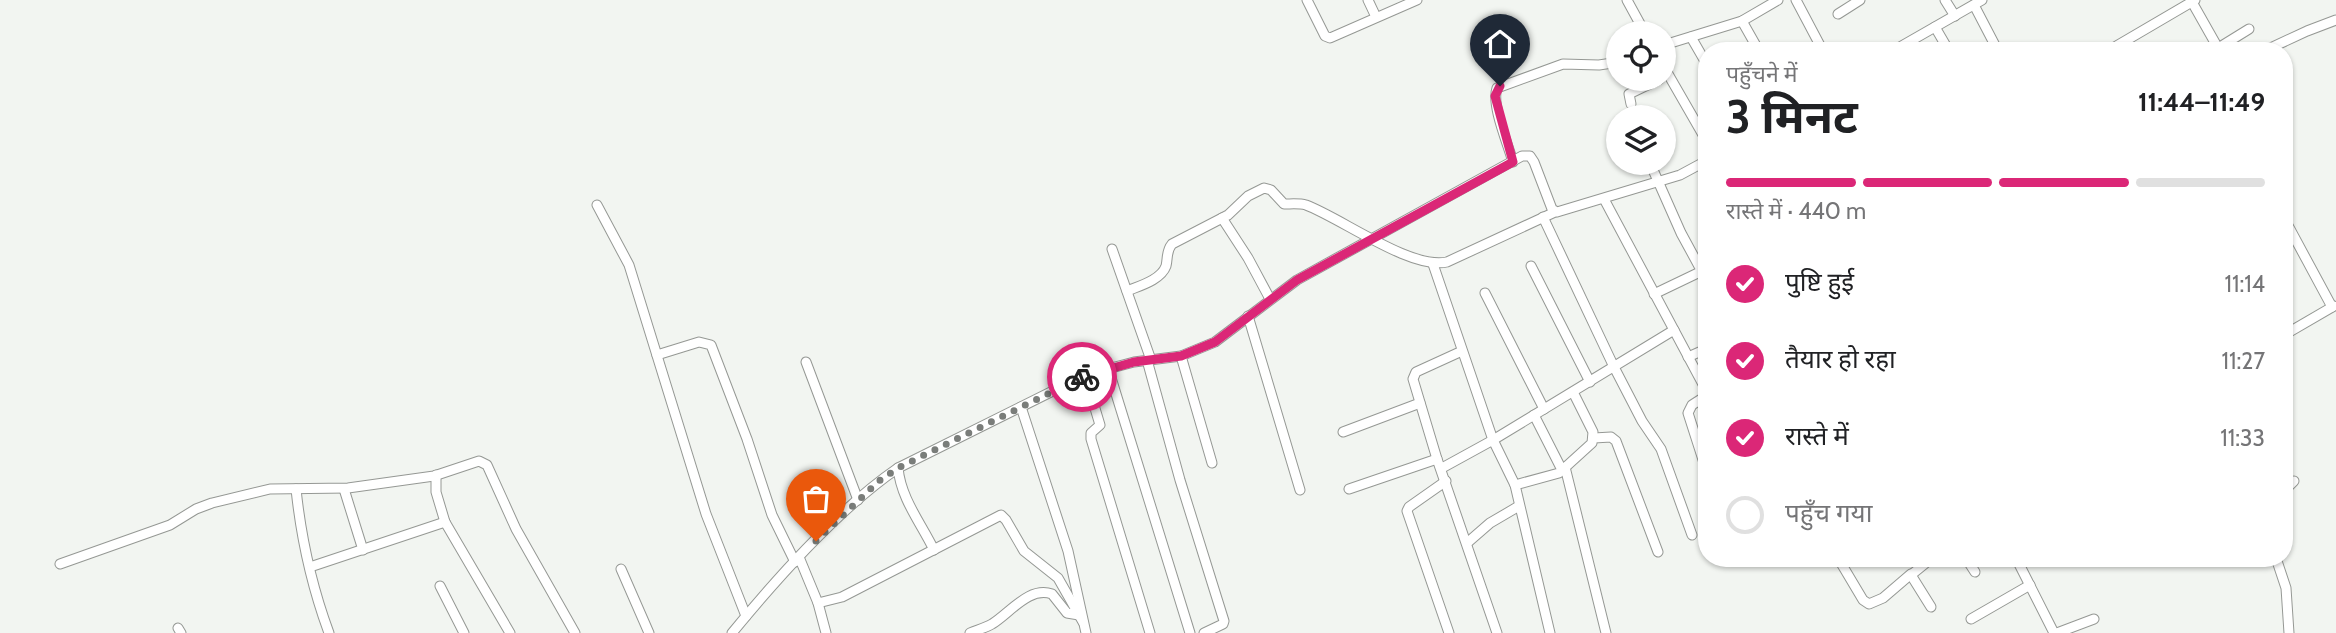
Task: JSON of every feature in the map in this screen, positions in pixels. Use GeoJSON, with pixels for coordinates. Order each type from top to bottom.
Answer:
{"type":"FeatureCollection","features":[{"type":"Feature","properties":{"kind":"street"},"geometry":{"type":"LineString","coordinates":[[1307,0],[1325,36],[1329,38],[1417,0]]}},
{"type":"Feature","properties":{"kind":"street"},"geometry":{"type":"LineString","coordinates":[[1368,0],[1376,17]]}},
{"type":"Feature","properties":{"kind":"street"},"geometry":{"type":"LineString","coordinates":[[1627,0],[1638,21]]}},
{"type":"Feature","properties":{"kind":"street"},"geometry":{"type":"LineString","coordinates":[[1676,41],[1742,21],[1778,0]]}},
{"type":"Feature","properties":{"kind":"street"},"geometry":{"type":"LineString","coordinates":[[1796,0],[1818,42]]}},
{"type":"Feature","properties":{"kind":"street"},"geometry":{"type":"LineString","coordinates":[[1838,14],[1860,0]]}},
{"type":"Feature","properties":{"kind":"street"},"geometry":{"type":"LineString","coordinates":[[1945,0],[1955,16]]}},
{"type":"Feature","properties":{"kind":"street"},"geometry":{"type":"LineString","coordinates":[[2123,42],[2194,1],[2213,42]]}},
{"type":"Feature","properties":{"kind":"street"},"geometry":{"type":"LineString","coordinates":[[1909,42],[1978,2],[1994,42]]}},
{"type":"Feature","properties":{"kind":"street"},"geometry":{"type":"LineString","coordinates":[[2283,42],[2336,20]]}},
{"type":"Feature","properties":{"kind":"street"},"geometry":{"type":"LineString","coordinates":[[1742,21],[1754,42]]}},
{"type":"Feature","properties":{"kind":"street"},"geometry":{"type":"LineString","coordinates":[[1935,27],[1944,42]]}},
{"type":"Feature","properties":{"kind":"street"},"geometry":{"type":"LineString","coordinates":[[2228,42],[2249,29]]}},
{"type":"Feature","properties":{"kind":"street"},"geometry":{"type":"LineString","coordinates":[[1691,37],[1698,49]]}},
{"type":"Feature","properties":{"kind":"street"},"geometry":{"type":"LineString","coordinates":[[1513,162],[1497,108],[1497,88],[1558,65],[1606,64]]}},
{"type":"Feature","properties":{"kind":"street"},"geometry":{"type":"LineString","coordinates":[[1631,104],[1629,94],[1634,91]]}},
{"type":"Feature","properties":{"kind":"street"},"geometry":{"type":"LineString","coordinates":[[1675,91],[1698,127]]}},
{"type":"Feature","properties":{"kind":"street"},"geometry":{"type":"LineString","coordinates":[[732,633],[797,560],[858,500],[898,468],[1085,375],[1108,368],[1181,356],[1215,342],[1297,280],[1527,155],[1532,159],[1555,212]]}},
{"type":"Feature","properties":{"kind":"street"},"geometry":{"type":"LineString","coordinates":[[1127,291],[1160,275],[1166,267],[1168,248],[1172,244],[1234,211],[1248,196],[1264,187],[1271,190],[1284,204],[1306,205],[1371,239],[1433,264],[1447,262],[1555,212],[1680,175],[1698,165]]}},
{"type":"Feature","properties":{"kind":"street"},"geometry":{"type":"LineString","coordinates":[[1655,175],[1698,263]]}},
{"type":"Feature","properties":{"kind":"street"},"geometry":{"type":"LineString","coordinates":[[1604,199],[1698,375]]}},
{"type":"Feature","properties":{"kind":"street"},"geometry":{"type":"LineString","coordinates":[[597,205],[629,265],[706,514],[746,616]]}},
{"type":"Feature","properties":{"kind":"street"},"geometry":{"type":"LineString","coordinates":[[1543,217],[1614,367],[1642,421],[1661,449],[1692,535]]}},
{"type":"Feature","properties":{"kind":"street"},"geometry":{"type":"LineString","coordinates":[[1222,218],[1270,299]]}},
{"type":"Feature","properties":{"kind":"street"},"geometry":{"type":"LineString","coordinates":[[2293,234],[2334,306],[2293,330]]}},
{"type":"Feature","properties":{"kind":"street"},"geometry":{"type":"LineString","coordinates":[[1112,249],[1149,360],[1180,480],[1224,621],[1204,633]]}},
{"type":"Feature","properties":{"kind":"street"},"geometry":{"type":"LineString","coordinates":[[1433,264],[1493,440],[1515,485],[1550,633]]}},
{"type":"Feature","properties":{"kind":"street"},"geometry":{"type":"LineString","coordinates":[[1531,266],[1590,382]]}},
{"type":"Feature","properties":{"kind":"street"},"geometry":{"type":"LineString","coordinates":[[1654,294],[1698,277]]}},
{"type":"Feature","properties":{"kind":"street"},"geometry":{"type":"LineString","coordinates":[[1485,293],[1544,409]]}},
{"type":"Feature","properties":{"kind":"street"},"geometry":{"type":"LineString","coordinates":[[1248,316],[1300,490]]}},
{"type":"Feature","properties":{"kind":"street"},"geometry":{"type":"LineString","coordinates":[[1349,489],[1439,463],[1493,440],[1674,330]]}},
{"type":"Feature","properties":{"kind":"street"},"geometry":{"type":"LineString","coordinates":[[657,355],[699,342],[711,345],[747,439],[772,515],[818,603],[826,633]]}},
{"type":"Feature","properties":{"kind":"street"},"geometry":{"type":"LineString","coordinates":[[1462,351],[1413,374],[1439,463],[1497,633]]}},
{"type":"Feature","properties":{"kind":"street"},"geometry":{"type":"LineString","coordinates":[[1688,357],[1698,353]]}},
{"type":"Feature","properties":{"kind":"street"},"geometry":{"type":"LineString","coordinates":[[1181,356],[1212,463]]}},
{"type":"Feature","properties":{"kind":"street"},"geometry":{"type":"LineString","coordinates":[[806,362],[858,500]]}},
{"type":"Feature","properties":{"kind":"street"},"geometry":{"type":"LineString","coordinates":[[1108,368],[1190,633]]}},
{"type":"Feature","properties":{"kind":"street"},"geometry":{"type":"LineString","coordinates":[[1085,375],[1099,423],[1091,433],[1091,439],[1150,633]]}},
{"type":"Feature","properties":{"kind":"street"},"geometry":{"type":"LineString","coordinates":[[1515,485],[1559,473],[1592,443],[1594,438],[1573,392]]}},
{"type":"Feature","properties":{"kind":"street"},"geometry":{"type":"LineString","coordinates":[[1698,401],[1688,413],[1698,440]]}},
{"type":"Feature","properties":{"kind":"street"},"geometry":{"type":"LineString","coordinates":[[1343,432],[1420,403]]}},
{"type":"Feature","properties":{"kind":"street"},"geometry":{"type":"LineString","coordinates":[[1021,407],[1068,551],[1086,633]]}},
{"type":"Feature","properties":{"kind":"street"},"geometry":{"type":"LineString","coordinates":[[1534,415],[1564,468],[1606,633]]}},
{"type":"Feature","properties":{"kind":"street"},"geometry":{"type":"LineString","coordinates":[[1594,438],[1611,437],[1616,441],[1658,552]]}},
{"type":"Feature","properties":{"kind":"street"},"geometry":{"type":"LineString","coordinates":[[60,564],[170,525],[212,503],[270,489],[344,488],[436,475],[479,461],[487,465],[516,529],[575,633]]}},
{"type":"Feature","properties":{"kind":"street"},"geometry":{"type":"LineString","coordinates":[[898,468],[901,489],[934,550]]}},
{"type":"Feature","properties":{"kind":"street"},"geometry":{"type":"LineString","coordinates":[[436,475],[436,492],[445,522],[510,633]]}},
{"type":"Feature","properties":{"kind":"street"},"geometry":{"type":"LineString","coordinates":[[1446,481],[1407,511],[1449,633]]}},
{"type":"Feature","properties":{"kind":"street"},"geometry":{"type":"LineString","coordinates":[[344,488],[363,550]]}},
{"type":"Feature","properties":{"kind":"street"},"geometry":{"type":"LineString","coordinates":[[296,489],[310,567],[329,633]]}},
{"type":"Feature","properties":{"kind":"street"},"geometry":{"type":"LineString","coordinates":[[1467,543],[1490,523],[1519,506]]}},
{"type":"Feature","properties":{"kind":"street"},"geometry":{"type":"LineString","coordinates":[[818,603],[842,597],[996,516],[1002,516],[1024,551],[1058,578],[1081,619]]}},
{"type":"Feature","properties":{"kind":"street"},"geometry":{"type":"LineString","coordinates":[[310,567],[445,522]]}},
{"type":"Feature","properties":{"kind":"street"},"geometry":{"type":"LineString","coordinates":[[1843,567],[1863,600],[1869,604],[1883,598],[1921,567]]}},
{"type":"Feature","properties":{"kind":"street"},"geometry":{"type":"LineString","coordinates":[[1972,567],[1975,572]]}},
{"type":"Feature","properties":{"kind":"street"},"geometry":{"type":"LineString","coordinates":[[2021,567],[2055,633],[2094,619]]}},
{"type":"Feature","properties":{"kind":"street"},"geometry":{"type":"LineString","coordinates":[[2279,567],[2286,588],[2289,633]]}},
{"type":"Feature","properties":{"kind":"street"},"geometry":{"type":"LineString","coordinates":[[621,569],[649,633]]}},
{"type":"Feature","properties":{"kind":"street"},"geometry":{"type":"LineString","coordinates":[[1911,574],[1931,607]]}},
{"type":"Feature","properties":{"kind":"street"},"geometry":{"type":"LineString","coordinates":[[1971,619],[2030,585]]}},
{"type":"Feature","properties":{"kind":"street"},"geometry":{"type":"LineString","coordinates":[[440,586],[464,633]]}},
{"type":"Feature","properties":{"kind":"street"},"geometry":{"type":"LineString","coordinates":[[970,633],[989,626],[1030,596],[1040,592],[1052,594],[1067,613],[1081,619]]}},
{"type":"Feature","properties":{"kind":"way so far"},"geometry":{"type":"LineString","coordinates":[[816,541],[879,481],[898,468],[1082,377]]}},
{"type":"Feature","properties":{"kind":"route"},"geometry":{"type":"LineString","coordinates":[[1082,377],[1134,362],[1181,356],[1215,342],[1285,287],[1513,162],[1497,108],[1495,92],[1500,86]]}}]}
